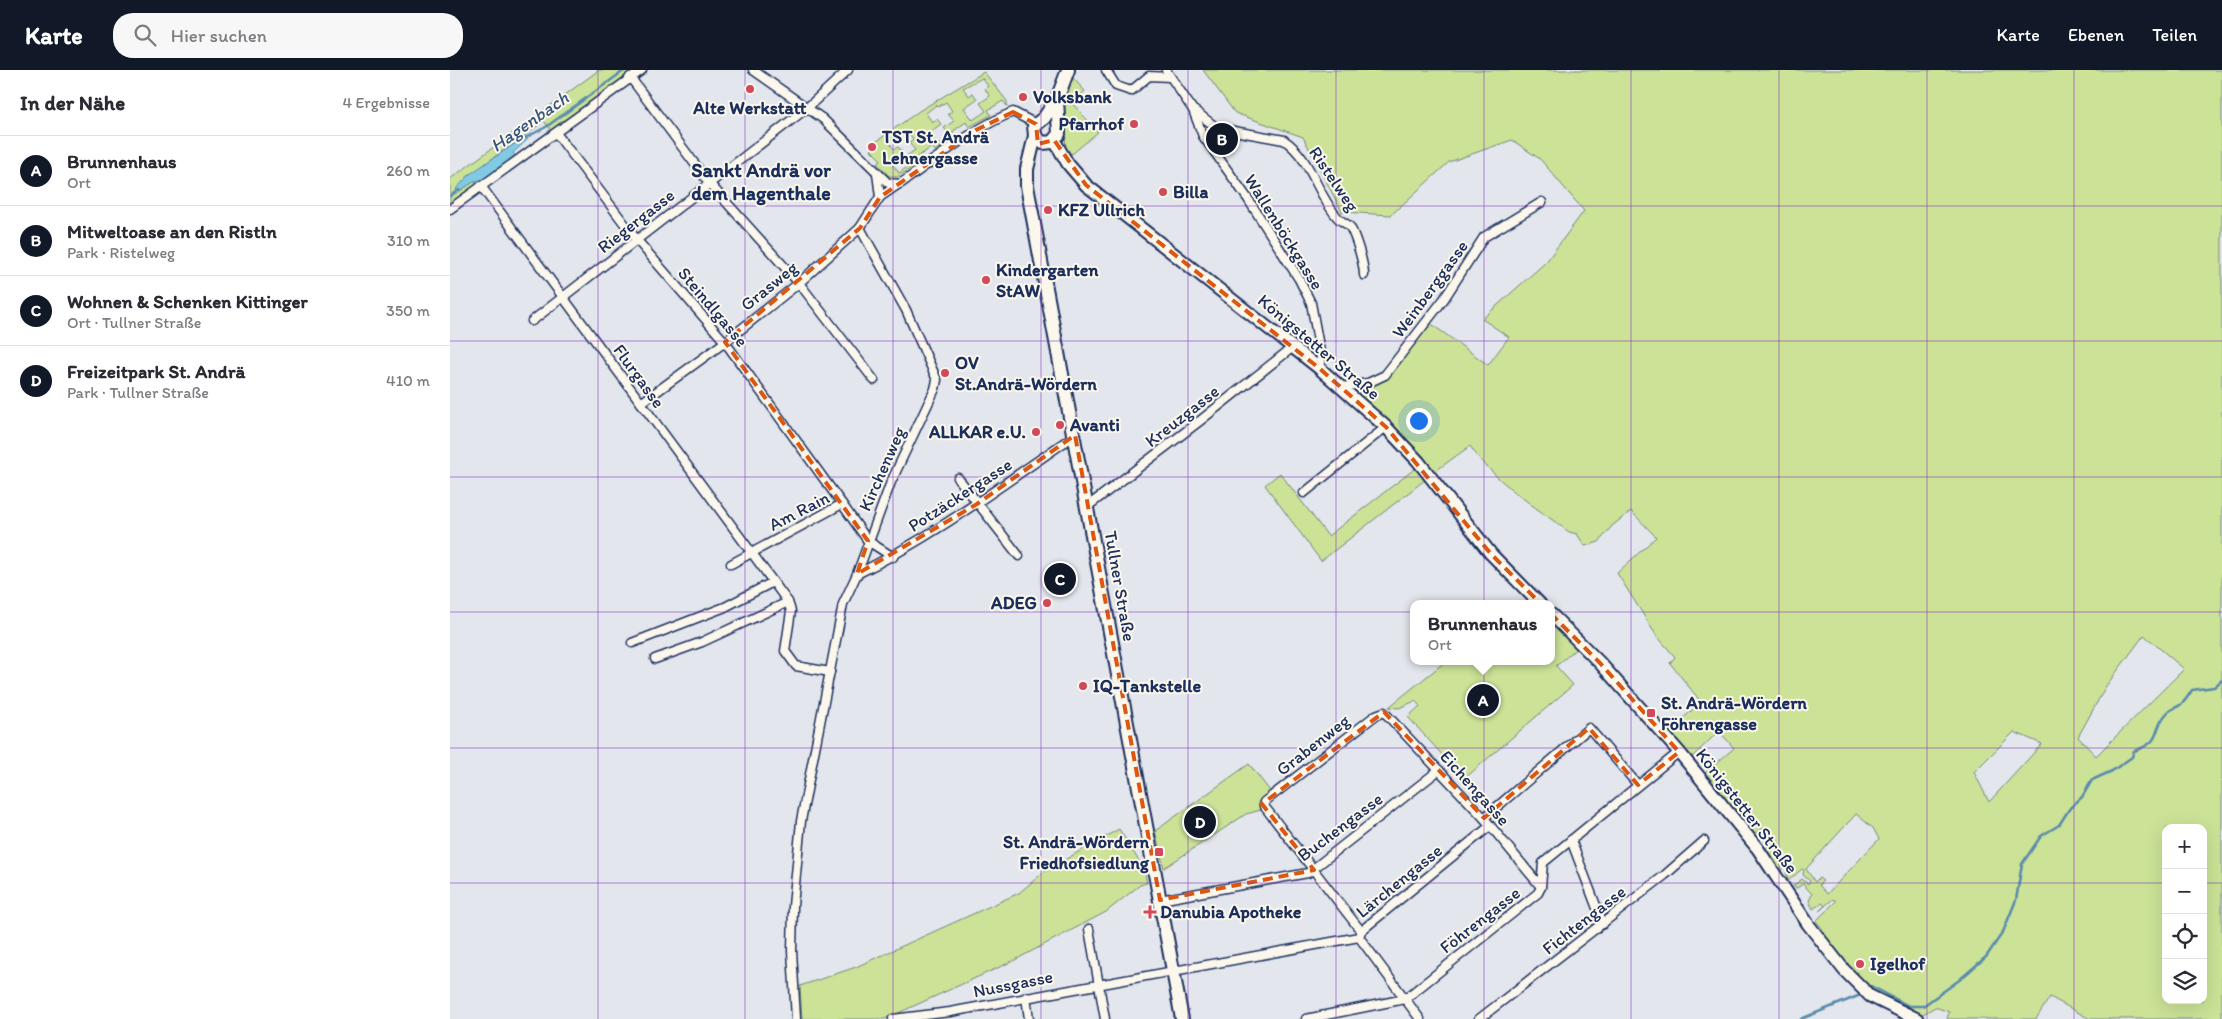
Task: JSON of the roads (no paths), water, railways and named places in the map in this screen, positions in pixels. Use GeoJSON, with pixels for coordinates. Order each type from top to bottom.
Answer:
{"type":"FeatureCollection","features":[{"type":"Feature","properties":{"kind":"main road"},"geometry":{"type":"LineString","coordinates":[[1043,132],[1068,70]]}},
{"type":"Feature","properties":{"kind":"main road","name":"Tullner Straße"},"geometry":{"type":"LineString","coordinates":[[1057,99],[1057,123],[1059,130],[1043,132],[1030,160],[1028,186],[1182,1019]]}},
{"type":"Feature","properties":{"kind":"main road"},"geometry":{"type":"LineString","coordinates":[[1043,132],[1051,118],[1057,123]]}},
{"type":"Feature","properties":{"kind":"main road","name":"Königstetter Straße"},"geometry":{"type":"LineString","coordinates":[[1043,132],[1086,184],[1319,368],[1386,427],[1418,461],[1491,554],[1536,600]]}},
{"type":"Feature","properties":{"kind":"main road","name":"Königstetter Straße"},"geometry":{"type":"LineString","coordinates":[[1555,618],[1600,662],[1679,752],[1758,849],[1803,916],[1844,970],[1870,996],[1917,1019]]}},
{"type":"Feature","properties":{"kind":"street"},"geometry":{"type":"LineString","coordinates":[[450,209],[642,70]]}},
{"type":"Feature","properties":{"kind":"street"},"geometry":{"type":"LineString","coordinates":[[753,70],[824,120],[888,183],[900,184]]}},
{"type":"Feature","properties":{"kind":"street","name":"Riegergasse"},"geometry":{"type":"LineString","coordinates":[[532,321],[807,108],[848,70]]}},
{"type":"Feature","properties":{"kind":"street"},"geometry":{"type":"LineString","coordinates":[[1106,70],[1116,86],[1131,92],[1147,73],[1168,74]]}},
{"type":"Feature","properties":{"kind":"street","name":"Wallenböckgasse"},"geometry":{"type":"LineString","coordinates":[[1168,74],[1193,110],[1202,136],[1280,248],[1310,302],[1321,357],[1319,368]]}},
{"type":"Feature","properties":{"kind":"street"},"geometry":{"type":"LineString","coordinates":[[630,78],[709,183],[799,283],[874,380]]}},
{"type":"Feature","properties":{"kind":"street","name":"Ristelweg"},"geometry":{"type":"LineString","coordinates":[[1193,110],[1216,128],[1284,140],[1292,145],[1310,169],[1338,219],[1350,226],[1364,268],[1364,275]]}},
{"type":"Feature","properties":{"kind":"street","name":"Grasweg"},"geometry":{"type":"LineString","coordinates":[[641,403],[725,342],[799,283],[860,228],[880,197],[976,130],[995,119],[1013,112],[1043,132]]}},
{"type":"Feature","properties":{"kind":"street","name":"Steindlgasse"},"geometry":{"type":"LineString","coordinates":[[556,133],[636,239],[725,342],[842,504]]}},
{"type":"Feature","properties":{"kind":"street"},"geometry":{"type":"LineString","coordinates":[[877,173],[880,197]]}},
{"type":"Feature","properties":{"kind":"street","name":"Flurgasse"},"geometry":{"type":"LineString","coordinates":[[482,186],[788,602]]}},
{"type":"Feature","properties":{"kind":"street","name":"Weinberggasse"},"geometry":{"type":"LineString","coordinates":[[1342,387],[1368,383],[1385,375],[1453,286],[1484,238],[1542,202]]}},
{"type":"Feature","properties":{"kind":"street","name":"Kirchenweg"},"geometry":{"type":"LineString","coordinates":[[796,1019],[792,951],[793,906],[801,821],[843,604],[857,574],[890,482],[936,389],[936,380],[906,310],[860,228]]}},
{"type":"Feature","properties":{"kind":"street","name":"Kreuzgasse"},"geometry":{"type":"LineString","coordinates":[[1088,506],[1170,445],[1293,347]]}},
{"type":"Feature","properties":{"kind":"street"},"geometry":{"type":"LineString","coordinates":[[1304,493],[1386,427]]}},
{"type":"Feature","properties":{"kind":"street","name":"Potzäckergasse"},"geometry":{"type":"LineString","coordinates":[[857,574],[893,557],[978,504],[1075,435]]}},
{"type":"Feature","properties":{"kind":"street"},"geometry":{"type":"LineString","coordinates":[[958,478],[1018,556]]}},
{"type":"Feature","properties":{"kind":"street","name":"Am Rain"},"geometry":{"type":"LineString","coordinates":[[731,564],[842,504],[868,541]]}},
{"type":"Feature","properties":{"kind":"street"},"geometry":{"type":"LineString","coordinates":[[868,541],[893,557]]}},
{"type":"Feature","properties":{"kind":"street"},"geometry":{"type":"LineString","coordinates":[[632,642],[725,607],[773,582]]}},
{"type":"Feature","properties":{"kind":"street"},"geometry":{"type":"LineString","coordinates":[[654,659],[702,642],[788,602],[791,611],[785,651],[796,666],[830,672]]}},
{"type":"Feature","properties":{"kind":"street","name":"Eichengasse"},"geometry":{"type":"LineString","coordinates":[[1384,712],[1484,818],[1541,887]]}},
{"type":"Feature","properties":{"kind":"street","name":"Grabenweg"},"geometry":{"type":"LineString","coordinates":[[1314,870],[1264,806],[1264,802],[1376,715],[1384,712]]}},
{"type":"Feature","properties":{"kind":"street"},"geometry":{"type":"LineString","coordinates":[[1484,818],[1589,728],[1638,785]]}},
{"type":"Feature","properties":{"kind":"street","name":"Föhrengasse"},"geometry":{"type":"LineString","coordinates":[[1306,1019],[1404,999],[1538,893],[1541,887],[1543,863],[1679,752]]}},
{"type":"Feature","properties":{"kind":"street","name":"Buchengasse"},"geometry":{"type":"LineString","coordinates":[[1160,900],[1308,873],[1439,770]]}},
{"type":"Feature","properties":{"kind":"street","name":"Lärchengasse"},"geometry":{"type":"LineString","coordinates":[[1138,976],[1360,934],[1490,826]]}},
{"type":"Feature","properties":{"kind":"street"},"geometry":{"type":"LineString","coordinates":[[1570,840],[1603,924]]}},
{"type":"Feature","properties":{"kind":"street","name":"Fichtengasse"},"geometry":{"type":"LineString","coordinates":[[1479,1019],[1665,876],[1704,840]]}},
{"type":"Feature","properties":{"kind":"street"},"geometry":{"type":"LineString","coordinates":[[1314,870],[1420,1019]]}},
{"type":"Feature","properties":{"kind":"street"},"geometry":{"type":"LineString","coordinates":[[1089,929],[1105,1019]]}},
{"type":"Feature","properties":{"kind":"street","name":"Nussgasse"},"geometry":{"type":"LineString","coordinates":[[895,1019],[950,1015],[1026,997],[1138,976]]}},
{"type":"Feature","properties":{"kind":"street"},"geometry":{"type":"LineString","coordinates":[[1026,997],[1029,1019]]}},
{"type":"Feature","properties":{"kind":"water"},"geometry":{"type":"Polygon","coordinates":[[[526,136],[528,139],[513,153],[516,156],[481,183],[479,180],[475,181],[458,192],[456,189],[470,174],[526,136]]]}},
{"type":"Feature","properties":{"kind":"waterway","name":"Hagenbach"},"geometry":{"type":"LineString","coordinates":[[525,138],[546,127],[625,70]]}},
{"type":"Feature","properties":{"kind":"waterway","name":"Hagenbach"},"geometry":{"type":"LineString","coordinates":[[450,196],[459,190]]}},
{"type":"Feature","properties":{"kind":"waterway"},"geometry":{"type":"LineString","coordinates":[[1871,986],[1909,1006],[1923,1006],[1958,981],[1986,957],[2003,932],[2016,900],[2022,864],[2041,836],[2059,825],[2070,808],[2082,797],[2092,780],[2112,771],[2132,757],[2134,751],[2150,743],[2154,739],[2159,725],[2167,713],[2182,703],[2192,690],[2214,687],[2222,680]]}},
{"type":"Feature","properties":{"kind":"waterway"},"geometry":{"type":"LineString","coordinates":[[1801,1019],[1863,994]]}},
{"type":"Feature","properties":{"kind":"place","name":"Alte Werkstatt"},"geometry":{"type":"Point","coordinates":[750,89]}},
{"type":"Feature","properties":{"kind":"place","name":"Volksbank"},"geometry":{"type":"Point","coordinates":[1023,97]}},
{"type":"Feature","properties":{"kind":"place","name":"Pfarrhof"},"geometry":{"type":"Point","coordinates":[1134,124]}},
{"type":"Feature","properties":{"kind":"place","name":"Mitweltoase an den Ristln"},"geometry":{"type":"Point","coordinates":[1222,139]}},
{"type":"Feature","properties":{"kind":"place","name":"TST St. Andrä Lehnergasse"},"geometry":{"type":"Point","coordinates":[872,147]}},
{"type":"Feature","properties":{"kind":"place","name":"Billa"},"geometry":{"type":"Point","coordinates":[1163,192]}},
{"type":"Feature","properties":{"kind":"place","name":"KFZ Ullrich"},"geometry":{"type":"Point","coordinates":[1048,210]}},
{"type":"Feature","properties":{"kind":"place","name":"Kindergarten StAW"},"geometry":{"type":"Point","coordinates":[986,280]}},
{"type":"Feature","properties":{"kind":"place","name":"OV St.Andrä-Wördern"},"geometry":{"type":"Point","coordinates":[945,373]}},
{"type":"Feature","properties":{"kind":"place","name":"Avanti"},"geometry":{"type":"Point","coordinates":[1060,425]}},
{"type":"Feature","properties":{"kind":"place","name":"ALLKAR e.U."},"geometry":{"type":"Point","coordinates":[1036,432]}},
{"type":"Feature","properties":{"kind":"place","name":"Wohnen & Schenken Kittinger"},"geometry":{"type":"Point","coordinates":[1060,579]}},
{"type":"Feature","properties":{"kind":"place","name":"ADEG"},"geometry":{"type":"Point","coordinates":[1047,603]}},
{"type":"Feature","properties":{"kind":"place","name":"IQ-Tankstelle"},"geometry":{"type":"Point","coordinates":[1083,686]}},
{"type":"Feature","properties":{"kind":"place","name":"Brunnenhaus"},"geometry":{"type":"Point","coordinates":[1483,700]}},
{"type":"Feature","properties":{"kind":"place","name":"St. Andrä-Wördern Föhrengasse"},"geometry":{"type":"Point","coordinates":[1651,713]}},
{"type":"Feature","properties":{"kind":"place","name":"Freizeitpark St. Andrä"},"geometry":{"type":"Point","coordinates":[1200,822]}},
{"type":"Feature","properties":{"kind":"place","name":"St. Andrä-Wördern Friedhofsiedlung"},"geometry":{"type":"Point","coordinates":[1159,852]}},
{"type":"Feature","properties":{"kind":"place","name":"Danubia Apotheke"},"geometry":{"type":"Point","coordinates":[1150,912]}},
{"type":"Feature","properties":{"kind":"place","name":"Igelhof"},"geometry":{"type":"Point","coordinates":[1860,964]}},
{"type":"Feature","properties":{"kind":"district","name":"Sankt Andrä vor dem Hagenthale"},"geometry":{"type":"Point","coordinates":[761,182]}}]}
